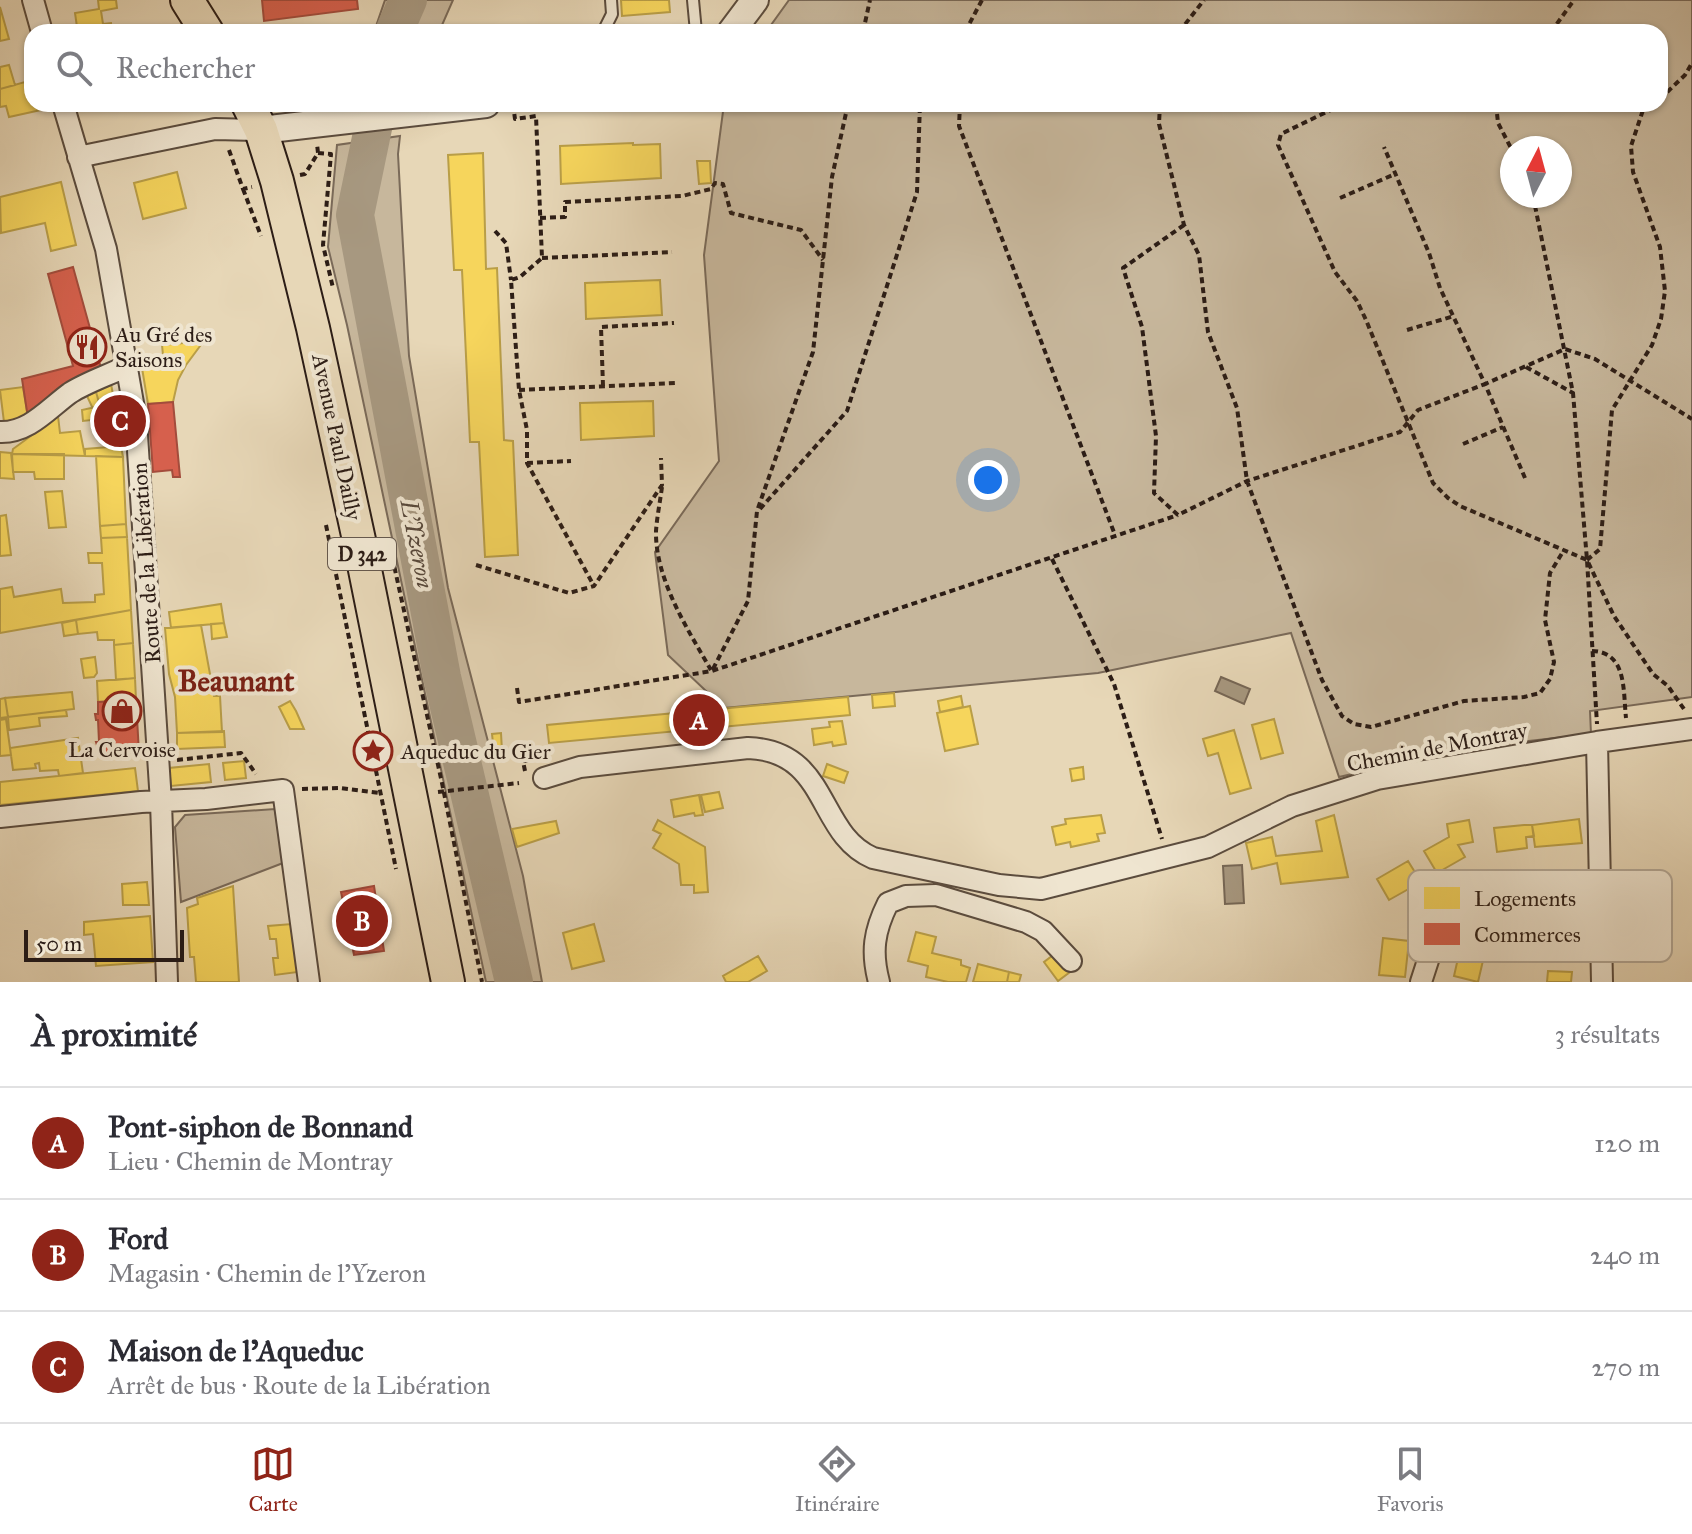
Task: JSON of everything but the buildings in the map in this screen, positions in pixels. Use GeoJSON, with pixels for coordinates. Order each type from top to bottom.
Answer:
{"type":"FeatureCollection","features":[{"type":"Feature","properties":{"kind":"main road"},"geometry":{"type":"LineString","coordinates":[[187,0],[202,24]]}},
{"type":"Feature","properties":{"kind":"main road","name":"Avenue Paul Dailly"},"geometry":{"type":"LineString","coordinates":[[255,117],[292,239],[342,458],[448,982]]}},
{"type":"Feature","properties":{"kind":"street"},"geometry":{"type":"LineString","coordinates":[[33,0],[40,24]]}},
{"type":"Feature","properties":{"kind":"street"},"geometry":{"type":"LineString","coordinates":[[737,24],[755,0]]}},
{"type":"Feature","properties":{"kind":"street","name":"Route de la Libération"},"geometry":{"type":"LineString","coordinates":[[65,112],[106,249],[138,446],[161,802],[167,982]]}},
{"type":"Feature","properties":{"kind":"street"},"geometry":{"type":"LineString","coordinates":[[78,157],[215,129],[255,117],[332,123],[411,112]]}},
{"type":"Feature","properties":{"kind":"street"},"geometry":{"type":"LineString","coordinates":[[0,432],[31,424],[72,392],[127,366]]}},
{"type":"Feature","properties":{"kind":"street","name":"Chemin de Montray"},"geometry":{"type":"LineString","coordinates":[[544,778],[580,767],[748,748],[764,749],[794,761],[816,787],[847,839],[858,851],[873,858],[999,885],[1041,889],[1208,847],[1292,806],[1377,779],[1692,729]]}},
{"type":"Feature","properties":{"kind":"street"},"geometry":{"type":"LineString","coordinates":[[1597,742],[1600,870]]}},
{"type":"Feature","properties":{"kind":"street"},"geometry":{"type":"LineString","coordinates":[[0,817],[283,790],[309,982]]}},
{"type":"Feature","properties":{"kind":"street"},"geometry":{"type":"LineString","coordinates":[[879,982],[872,957],[879,920],[888,903],[906,896],[936,895],[1026,922],[1043,931],[1071,961]]}},
{"type":"Feature","properties":{"kind":"street"},"geometry":{"type":"LineString","coordinates":[[1421,982],[1427,962]]}},
{"type":"Feature","properties":{"kind":"street"},"geometry":{"type":"LineString","coordinates":[[1602,962],[1602,982]]}},
{"type":"Feature","properties":{"kind":"lane"},"geometry":{"type":"LineString","coordinates":[[607,24],[612,14],[611,0]]}},
{"type":"Feature","properties":{"kind":"lane"},"geometry":{"type":"LineString","coordinates":[[693,0],[695,24]]}},
{"type":"Feature","properties":{"kind":"path"},"geometry":{"type":"LineString","coordinates":[[865,24],[870,0]]}},
{"type":"Feature","properties":{"kind":"path"},"geometry":{"type":"LineString","coordinates":[[969,24],[982,0]]}},
{"type":"Feature","properties":{"kind":"path"},"geometry":{"type":"LineString","coordinates":[[1185,24],[1204,0]]}},
{"type":"Feature","properties":{"kind":"path"},"geometry":{"type":"LineString","coordinates":[[1557,24],[1574,0]]}},
{"type":"Feature","properties":{"kind":"path"},"geometry":{"type":"LineString","coordinates":[[1668,91],[1685,75],[1692,63]]}},
{"type":"Feature","properties":{"kind":"path"},"geometry":{"type":"LineString","coordinates":[[514,112],[515,119],[536,116],[542,258]]}},
{"type":"Feature","properties":{"kind":"path"},"geometry":{"type":"LineString","coordinates":[[712,671],[748,601],[757,511],[813,352],[832,177],[846,112]]}},
{"type":"Feature","properties":{"kind":"path"},"geometry":{"type":"LineString","coordinates":[[757,511],[847,411],[917,192],[920,112]]}},
{"type":"Feature","properties":{"kind":"path"},"geometry":{"type":"LineString","coordinates":[[960,112],[959,126],[1113,536],[1178,515]]}},
{"type":"Feature","properties":{"kind":"path"},"geometry":{"type":"LineString","coordinates":[[1160,112],[1159,124],[1184,225],[1199,255],[1208,332],[1237,408],[1247,481],[1322,680],[1342,716],[1354,724],[1371,727],[1464,701],[1540,693],[1550,679],[1554,662],[1545,620],[1550,573],[1564,550]]}},
{"type":"Feature","properties":{"kind":"path"},"geometry":{"type":"LineString","coordinates":[[1326,112],[1281,134],[1278,145],[1335,272],[1357,301],[1366,320],[1433,483],[1460,506],[1587,560],[1614,616],[1653,674],[1668,686],[1692,720]]}},
{"type":"Feature","properties":{"kind":"path"},"geometry":{"type":"LineString","coordinates":[[1497,112],[1505,136]]}},
{"type":"Feature","properties":{"kind":"path"},"geometry":{"type":"LineString","coordinates":[[1587,560],[1600,549],[1612,410],[1652,345],[1661,319],[1665,291],[1660,247],[1633,172],[1631,146],[1642,112]]}},
{"type":"Feature","properties":{"kind":"path"},"geometry":{"type":"LineString","coordinates":[[1384,147],[1429,253],[1440,288],[1525,478]]}},
{"type":"Feature","properties":{"kind":"path"},"geometry":{"type":"LineString","coordinates":[[318,153],[331,154],[323,245],[333,291]]}},
{"type":"Feature","properties":{"kind":"path"},"geometry":{"type":"LineString","coordinates":[[1340,198],[1395,174]]}},
{"type":"Feature","properties":{"kind":"path"},"geometry":{"type":"LineString","coordinates":[[540,218],[565,217],[565,202],[682,196],[711,189],[715,183],[723,184],[731,213],[801,230],[823,260]]}},
{"type":"Feature","properties":{"kind":"path"},"geometry":{"type":"LineString","coordinates":[[243,189],[263,242]]}},
{"type":"Feature","properties":{"kind":"path"},"geometry":{"type":"LineString","coordinates":[[1536,208],[1573,393],[1587,560],[1597,742]]}},
{"type":"Feature","properties":{"kind":"path"},"geometry":{"type":"LineString","coordinates":[[1178,515],[1154,493],[1156,436],[1142,327],[1123,268],[1184,225]]}},
{"type":"Feature","properties":{"kind":"path"},"geometry":{"type":"LineString","coordinates":[[495,231],[506,243],[519,390],[527,430],[527,463],[594,586]]}},
{"type":"Feature","properties":{"kind":"path"},"geometry":{"type":"LineString","coordinates":[[511,280],[520,277],[542,258],[672,252]]}},
{"type":"Feature","properties":{"kind":"path"},"geometry":{"type":"LineString","coordinates":[[1407,330],[1454,316]]}},
{"type":"Feature","properties":{"kind":"path"},"geometry":{"type":"LineString","coordinates":[[603,386],[601,327],[674,323]]}},
{"type":"Feature","properties":{"kind":"path"},"geometry":{"type":"LineString","coordinates":[[517,688],[519,702],[712,671],[1052,559],[1178,515],[1247,481],[1400,432],[1418,410],[1565,349],[1595,359],[1692,419]]}},
{"type":"Feature","properties":{"kind":"path"},"geometry":{"type":"LineString","coordinates":[[1525,367],[1573,393]]}},
{"type":"Feature","properties":{"kind":"path"},"geometry":{"type":"LineString","coordinates":[[519,390],[677,383]]}},
{"type":"Feature","properties":{"kind":"path"},"geometry":{"type":"LineString","coordinates":[[1463,444],[1503,427]]}},
{"type":"Feature","properties":{"kind":"path"},"geometry":{"type":"LineString","coordinates":[[661,458],[662,485],[656,532],[660,557],[678,613],[712,671]]}},
{"type":"Feature","properties":{"kind":"path"},"geometry":{"type":"LineString","coordinates":[[527,463],[571,461]]}},
{"type":"Feature","properties":{"kind":"path"},"geometry":{"type":"LineString","coordinates":[[476,565],[569,593],[594,586],[662,485]]}},
{"type":"Feature","properties":{"kind":"path"},"geometry":{"type":"LineString","coordinates":[[324,512],[398,879]]}},
{"type":"Feature","properties":{"kind":"path"},"geometry":{"type":"LineString","coordinates":[[388,537],[482,982]]}},
{"type":"Feature","properties":{"kind":"path"},"geometry":{"type":"LineString","coordinates":[[1052,559],[1114,684],[1168,857]]}},
{"type":"Feature","properties":{"kind":"path"},"geometry":{"type":"LineString","coordinates":[[1592,651],[1604,651],[1614,658],[1619,668],[1629,738]]}},
{"type":"Feature","properties":{"kind":"path"},"geometry":{"type":"LineString","coordinates":[[158,762],[241,753]]}},
{"type":"Feature","properties":{"kind":"path"},"geometry":{"type":"LineString","coordinates":[[438,792],[519,783]]}},
{"type":"Feature","properties":{"kind":"path"},"geometry":{"type":"LineString","coordinates":[[283,790],[340,788],[379,792],[392,797]]}},
{"type":"Feature","properties":{"kind":"path"},"geometry":{"type":"LineString","coordinates":[[461,912],[468,910]]}},
{"type":"Feature","properties":{"kind":"shaded area"},"geometry":{"type":"Polygon","coordinates":[[[385,0],[453,0],[442,24],[377,24],[385,0]]]}},
{"type":"Feature","properties":{"kind":"shaded area"},"geometry":{"type":"Polygon","coordinates":[[[789,0],[1692,0],[1692,697],[1590,711],[1591,734],[1464,748],[1339,777],[1291,633],[1098,673],[724,708],[668,655],[655,552],[719,461],[704,255],[723,112],[1668,112],[1668,24],[772,24],[789,0]]]}},
{"type":"Feature","properties":{"kind":"shaded area"},"geometry":{"type":"Polygon","coordinates":[[[400,136],[398,154],[409,356],[448,588],[523,876],[542,982],[486,982],[328,247],[337,145],[400,136]]]}},
{"type":"Feature","properties":{"kind":"shaded area"},"geometry":{"type":"Polygon","coordinates":[[[1221,677],[1250,689],[1244,704],[1215,691],[1221,677]]]}},
{"type":"Feature","properties":{"kind":"shaded area"},"geometry":{"type":"Polygon","coordinates":[[[275,809],[283,863],[181,902],[175,827],[185,815],[275,809]]]}},
{"type":"Feature","properties":{"kind":"shaded area"},"geometry":{"type":"Polygon","coordinates":[[[1242,865],[1244,903],[1225,904],[1223,866],[1242,865]]]}},
{"type":"Feature","properties":{"kind":"waterway","name":"L'Yzeron"},"geometry":{"type":"LineString","coordinates":[[398,24],[408,0]]}},
{"type":"Feature","properties":{"kind":"waterway","name":"L'Yzeron"},"geometry":{"type":"LineString","coordinates":[[376,112],[355,215],[442,677],[514,982]]}},
{"type":"Feature","properties":{"kind":"place","name":"Au Gré des Saisons"},"geometry":{"type":"Point","coordinates":[87,347]}},
{"type":"Feature","properties":{"kind":"place","name":"Maison de l'Aqueduc"},"geometry":{"type":"Point","coordinates":[120,421]}},
{"type":"Feature","properties":{"kind":"place","name":"La Cervoise"},"geometry":{"type":"Point","coordinates":[122,711]}},
{"type":"Feature","properties":{"kind":"place","name":"Pont-siphon de Bonnand"},"geometry":{"type":"Point","coordinates":[699,720]}},
{"type":"Feature","properties":{"kind":"place","name":"Aqueduc du Gier"},"geometry":{"type":"Point","coordinates":[373,751]}},
{"type":"Feature","properties":{"kind":"place","name":"Ford"},"geometry":{"type":"Point","coordinates":[362,921]}},
{"type":"Feature","properties":{"kind":"district","name":"Beaunant"},"geometry":{"type":"Point","coordinates":[236,681]}}]}
